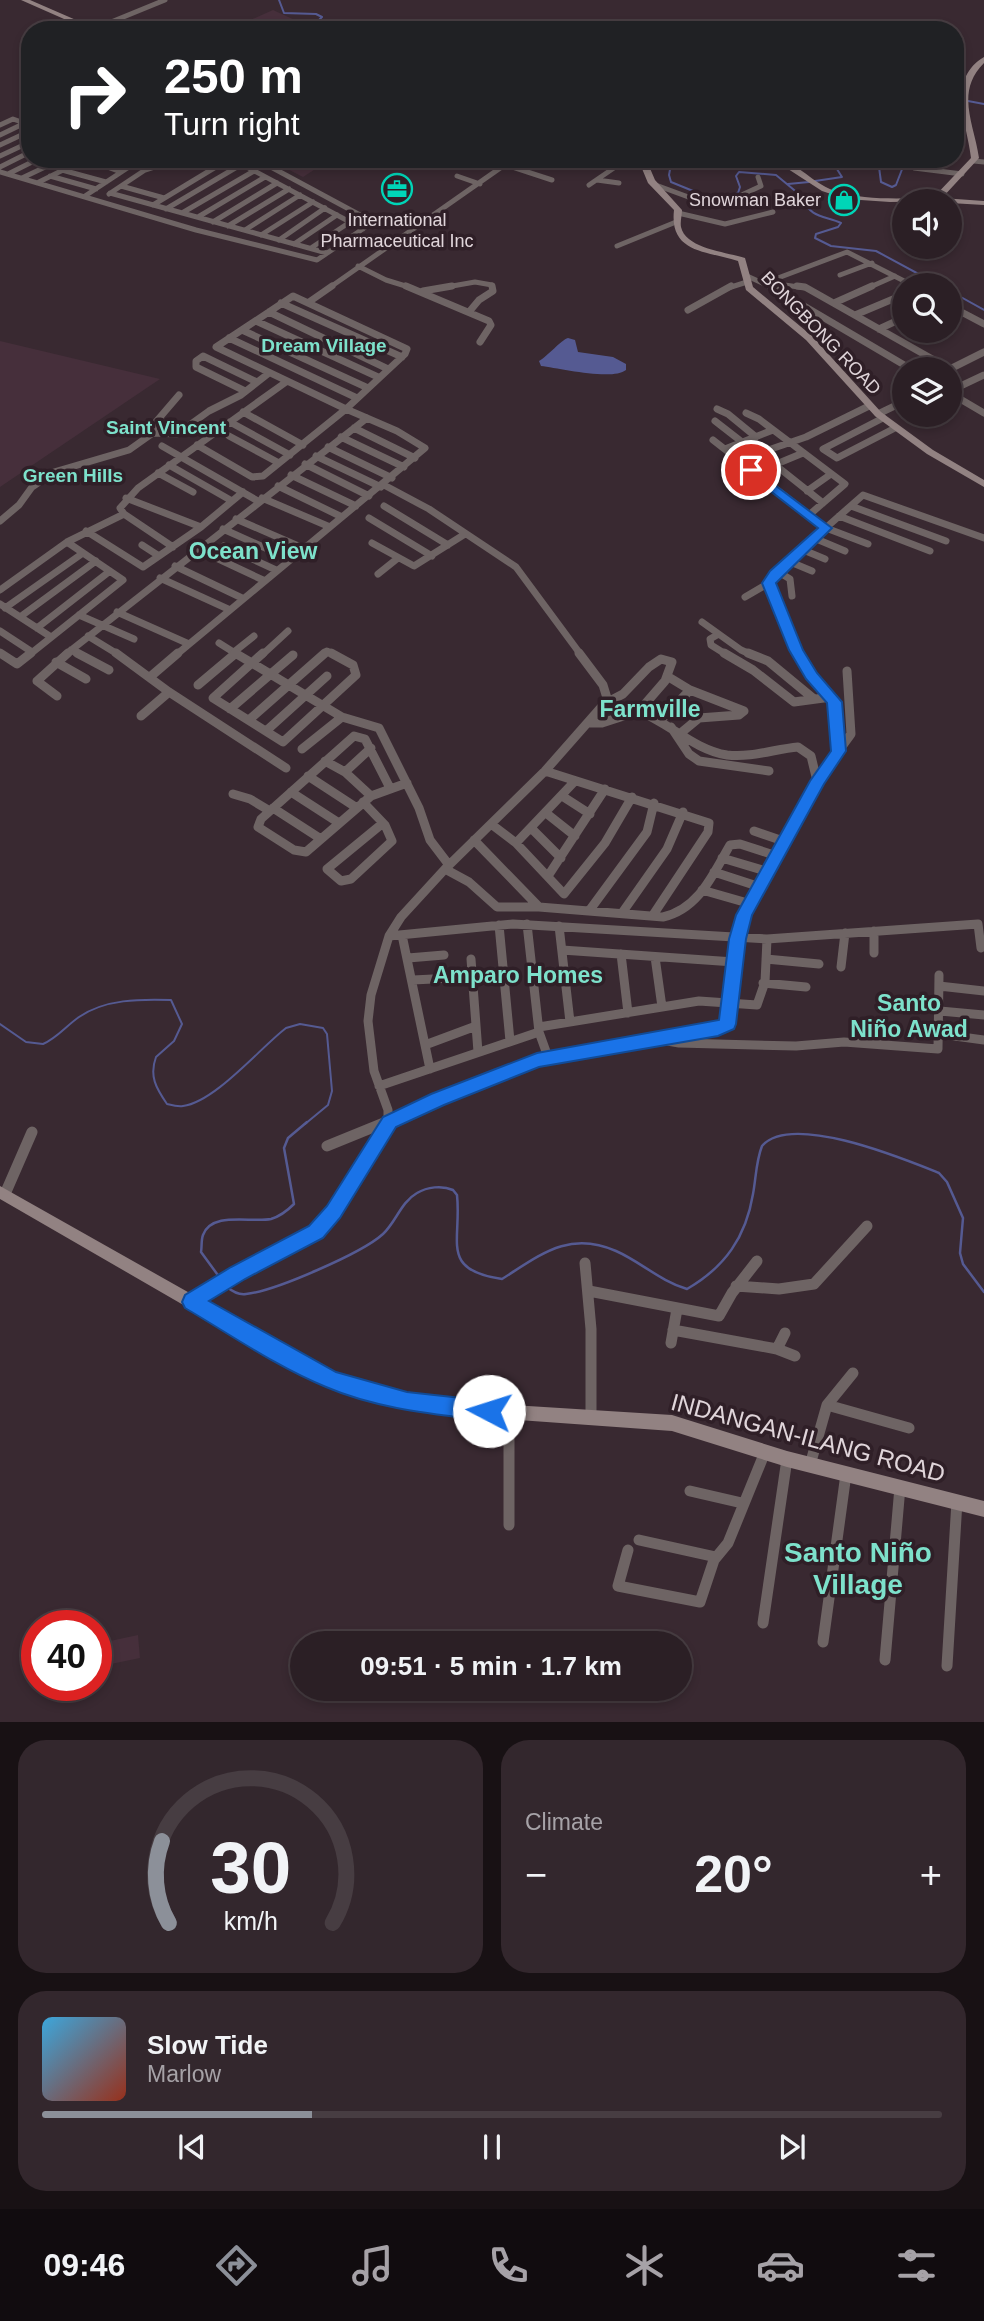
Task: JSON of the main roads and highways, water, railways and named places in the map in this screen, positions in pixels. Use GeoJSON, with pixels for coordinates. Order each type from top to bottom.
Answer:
{"type":"FeatureCollection","features":[{"type":"Feature","properties":{"kind":"water"},"geometry":{"type":"Polygon","coordinates":[[[568,338],[575,340],[578,352],[613,357],[626,364],[626,370],[598,374],[541,366],[539,361],[568,338]]]}},
{"type":"Feature","properties":{"kind":"waterway"},"geometry":{"type":"LineString","coordinates":[[279,0],[284,13],[316,14],[322,17],[318,21]]}},
{"type":"Feature","properties":{"kind":"waterway"},"geometry":{"type":"LineString","coordinates":[[968,101],[984,104]]}},
{"type":"Feature","properties":{"kind":"waterway"},"geometry":{"type":"LineString","coordinates":[[670,168],[671,182],[698,193],[707,200]]}},
{"type":"Feature","properties":{"kind":"waterway"},"geometry":{"type":"LineString","coordinates":[[815,181],[842,177],[836,168]]}},
{"type":"Feature","properties":{"kind":"waterway"},"geometry":{"type":"LineString","coordinates":[[879,168],[881,182],[892,187],[896,185],[903,168]]}},
{"type":"Feature","properties":{"kind":"waterway"},"geometry":{"type":"LineString","coordinates":[[716,202],[738,193],[740,187],[736,176],[739,172],[776,175],[805,199],[814,213],[841,223],[838,227],[816,234],[815,238],[831,246],[876,251],[917,273]]}},
{"type":"Feature","properties":{"kind":"waterway"},"geometry":{"type":"LineString","coordinates":[[788,184],[809,182]]}},
{"type":"Feature","properties":{"kind":"waterway"},"geometry":{"type":"LineString","coordinates":[[962,298],[984,310]]}},
{"type":"Feature","properties":{"kind":"waterway"},"geometry":{"type":"LineString","coordinates":[[0,1024],[26,1042],[43,1044],[79,1017],[111,1003],[171,1000],[182,1024],[174,1041],[156,1057],[153,1070],[157,1087],[167,1104],[179,1106],[196,1102],[223,1085],[286,1028],[300,1024],[323,1028],[327,1034],[332,1091],[328,1105],[305,1124]]}},
{"type":"Feature","properties":{"kind":"waterway"},"geometry":{"type":"LineString","coordinates":[[220,1278],[201,1252],[203,1235],[208,1228],[223,1220],[271,1219],[294,1204],[284,1148],[288,1138],[307,1122]]}},
{"type":"Feature","properties":{"kind":"waterway"},"geometry":{"type":"LineString","coordinates":[[227,1287],[241,1294],[259,1291],[297,1279],[338,1261],[383,1234],[411,1197],[425,1189],[439,1187],[449,1188],[457,1195],[457,1239],[461,1261],[469,1269],[482,1275],[502,1279],[542,1254],[569,1244],[584,1243],[616,1251],[687,1289],[723,1261],[739,1237],[750,1210],[762,1146],[776,1137],[797,1134],[822,1136],[875,1149],[939,1173],[947,1182],[963,1218],[960,1253],[963,1264],[984,1292]]}},
{"type":"Feature","properties":{"kind":"place","name":"International Pharmaceutical Inc"},"geometry":{"type":"Point","coordinates":[397,189]}},
{"type":"Feature","properties":{"kind":"place","name":"Snowman Baker"},"geometry":{"type":"Point","coordinates":[844,200]}},
{"type":"Feature","properties":{"kind":"district","name":"Dream Village"},"geometry":{"type":"Point","coordinates":[324,345]}},
{"type":"Feature","properties":{"kind":"district","name":"Saint Vincent"},"geometry":{"type":"Point","coordinates":[166,427]}},
{"type":"Feature","properties":{"kind":"district","name":"Green Hills"},"geometry":{"type":"Point","coordinates":[73,475]}},
{"type":"Feature","properties":{"kind":"district","name":"Ocean View"},"geometry":{"type":"Point","coordinates":[253,551]}},
{"type":"Feature","properties":{"kind":"district","name":"Farmville"},"geometry":{"type":"Point","coordinates":[650,709]}},
{"type":"Feature","properties":{"kind":"district","name":"Amparo Homes"},"geometry":{"type":"Point","coordinates":[518,975]}},
{"type":"Feature","properties":{"kind":"district","name":"Santo Niño Awad"},"geometry":{"type":"Point","coordinates":[909,1016]}},
{"type":"Feature","properties":{"kind":"district","name":"Santo Niño Village"},"geometry":{"type":"Point","coordinates":[858,1568]}}]}
